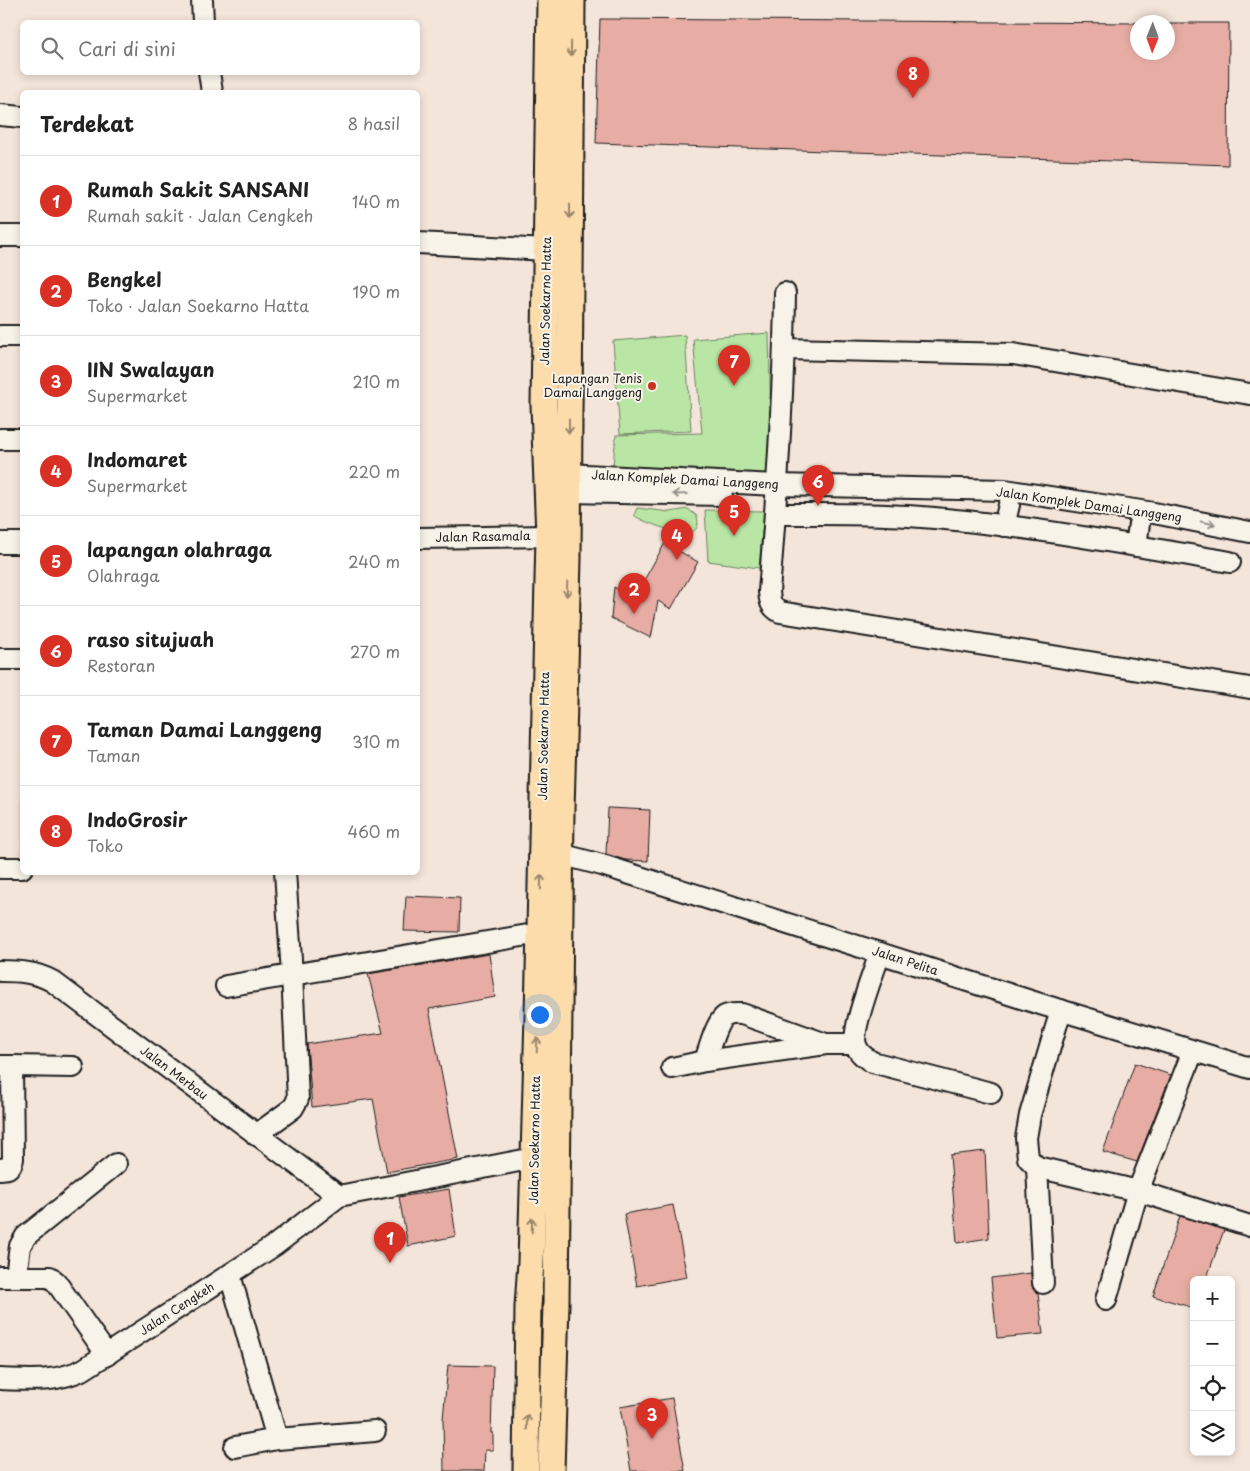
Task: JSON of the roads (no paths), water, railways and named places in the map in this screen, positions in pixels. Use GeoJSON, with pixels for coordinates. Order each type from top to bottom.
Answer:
{"type":"FeatureCollection","features":[{"type":"Feature","properties":{"kind":"main road","name":"Jalan Soekarno Hatta"},"geometry":{"type":"LineString","coordinates":[[526,1471],[528,1307],[534,1158],[549,536],[544,405],[550,0]]}},
{"type":"Feature","properties":{"kind":"main road","name":"Jalan Soekarno Hatta"},"geometry":{"type":"LineString","coordinates":[[551,1471],[556,1262],[560,854],[568,559],[567,483],[572,0]]}},
{"type":"Feature","properties":{"kind":"main road"},"geometry":{"type":"LineString","coordinates":[[531,1262],[556,1262]]}},
{"type":"Feature","properties":{"kind":"street"},"geometry":{"type":"LineString","coordinates":[[202,0],[203,20]]}},
{"type":"Feature","properties":{"kind":"street"},"geometry":{"type":"LineString","coordinates":[[209,75],[212,90]]}},
{"type":"Feature","properties":{"kind":"street"},"geometry":{"type":"LineString","coordinates":[[0,115],[20,117]]}},
{"type":"Feature","properties":{"kind":"street"},"geometry":{"type":"LineString","coordinates":[[0,236],[20,236]]}},
{"type":"Feature","properties":{"kind":"street"},"geometry":{"type":"LineString","coordinates":[[420,243],[546,250]]}},
{"type":"Feature","properties":{"kind":"street"},"geometry":{"type":"LineString","coordinates":[[785,293],[784,349],[769,592],[773,608],[780,612],[1250,684]]}},
{"type":"Feature","properties":{"kind":"street"},"geometry":{"type":"LineString","coordinates":[[0,336],[20,336]]}},
{"type":"Feature","properties":{"kind":"street"},"geometry":{"type":"LineString","coordinates":[[784,349],[1014,354],[1250,394]]}},
{"type":"Feature","properties":{"kind":"street"},"geometry":{"type":"LineString","coordinates":[[0,439],[20,439]]}},
{"type":"Feature","properties":{"kind":"street","name":"Jalan Komplek Damai Langgeng"},"geometry":{"type":"LineString","coordinates":[[567,483],[776,498],[1009,505],[1139,524],[1250,546]]}},
{"type":"Feature","properties":{"kind":"street","name":"Jalan Komplek Damai Langgeng"},"geometry":{"type":"LineString","coordinates":[[922,502],[1005,490],[1154,513],[1250,532]]}},
{"type":"Feature","properties":{"kind":"street"},"geometry":{"type":"LineString","coordinates":[[922,502],[1004,526],[1230,562]]}},
{"type":"Feature","properties":{"kind":"street"},"geometry":{"type":"LineString","coordinates":[[1004,526],[1009,505]]}},
{"type":"Feature","properties":{"kind":"street"},"geometry":{"type":"LineString","coordinates":[[1136,546],[1139,524]]}},
{"type":"Feature","properties":{"kind":"street","name":"Jalan Rasamala"},"geometry":{"type":"LineString","coordinates":[[420,538],[549,536]]}},
{"type":"Feature","properties":{"kind":"street"},"geometry":{"type":"LineString","coordinates":[[0,543],[20,543]]}},
{"type":"Feature","properties":{"kind":"street"},"geometry":{"type":"LineString","coordinates":[[0,659],[20,659]]}},
{"type":"Feature","properties":{"kind":"street","name":"Jalan Pelita"},"geometry":{"type":"LineString","coordinates":[[560,854],[880,953],[1037,1004],[1250,1068]]}},
{"type":"Feature","properties":{"kind":"street"},"geometry":{"type":"LineString","coordinates":[[0,868],[20,868]]}},
{"type":"Feature","properties":{"kind":"street"},"geometry":{"type":"LineString","coordinates":[[256,1135],[293,1108],[298,1099],[285,875]]}},
{"type":"Feature","properties":{"kind":"street"},"geometry":{"type":"LineString","coordinates":[[226,986],[540,933]]}},
{"type":"Feature","properties":{"kind":"street"},"geometry":{"type":"LineString","coordinates":[[880,953],[856,1030],[856,1044],[862,1055],[872,1062],[991,1093]]}},
{"type":"Feature","properties":{"kind":"street","name":"Jalan Merbau"},"geometry":{"type":"LineString","coordinates":[[0,971],[32,973],[52,981],[338,1196]]}},
{"type":"Feature","properties":{"kind":"street"},"geometry":{"type":"LineString","coordinates":[[1061,1010],[1029,1123],[1026,1151],[1028,1158],[1037,1167],[1138,1191],[1250,1226]]}},
{"type":"Feature","properties":{"kind":"street"},"geometry":{"type":"LineString","coordinates":[[705,1061],[719,1024],[725,1016],[733,1014],[742,1014],[826,1044]]}},
{"type":"Feature","properties":{"kind":"street"},"geometry":{"type":"LineString","coordinates":[[672,1068],[705,1061],[826,1044],[856,1044]]}},
{"type":"Feature","properties":{"kind":"street"},"geometry":{"type":"LineString","coordinates":[[1106,1300],[1138,1191],[1193,1051]]}},
{"type":"Feature","properties":{"kind":"street"},"geometry":{"type":"LineString","coordinates":[[0,1169],[8,1168],[11,1165],[12,1159],[6,1066],[73,1067]]}},
{"type":"Feature","properties":{"kind":"street"},"geometry":{"type":"LineString","coordinates":[[338,1196],[534,1158]]}},
{"type":"Feature","properties":{"kind":"street"},"geometry":{"type":"LineString","coordinates":[[107,1355],[56,1282],[50,1277],[8,1276],[26,1236],[116,1164]]}},
{"type":"Feature","properties":{"kind":"street"},"geometry":{"type":"LineString","coordinates":[[1037,1167],[1043,1283]]}},
{"type":"Feature","properties":{"kind":"street","name":"Jalan Cengkeh"},"geometry":{"type":"LineString","coordinates":[[0,1379],[51,1380],[67,1377],[84,1369],[275,1245],[338,1196]]}},
{"type":"Feature","properties":{"kind":"street"},"geometry":{"type":"LineString","coordinates":[[230,1275],[278,1439]]}},
{"type":"Feature","properties":{"kind":"street"},"geometry":{"type":"LineString","coordinates":[[235,1447],[278,1439],[375,1431]]}},
{"type":"Feature","properties":{"kind":"place","name":"IndoGrosir"},"geometry":{"type":"Point","coordinates":[913,98]}},
{"type":"Feature","properties":{"kind":"place","name":"Lapangan Tenis Damai Langgeng"},"geometry":{"type":"Point","coordinates":[652,386]}},
{"type":"Feature","properties":{"kind":"place","name":"Taman Damai Langgeng"},"geometry":{"type":"Point","coordinates":[734,386]}},
{"type":"Feature","properties":{"kind":"place","name":"raso situjuah"},"geometry":{"type":"Point","coordinates":[818,506]}},
{"type":"Feature","properties":{"kind":"place","name":"lapangan olahraga"},"geometry":{"type":"Point","coordinates":[734,536]}},
{"type":"Feature","properties":{"kind":"place","name":"Indomaret"},"geometry":{"type":"Point","coordinates":[677,560]}},
{"type":"Feature","properties":{"kind":"place","name":"Bengkel"},"geometry":{"type":"Point","coordinates":[634,614]}},
{"type":"Feature","properties":{"kind":"place","name":"Rumah Sakit SANSANI"},"geometry":{"type":"Point","coordinates":[390,1263]}},
{"type":"Feature","properties":{"kind":"place","name":"IIN Swalayan"},"geometry":{"type":"Point","coordinates":[652,1439]}}]}
